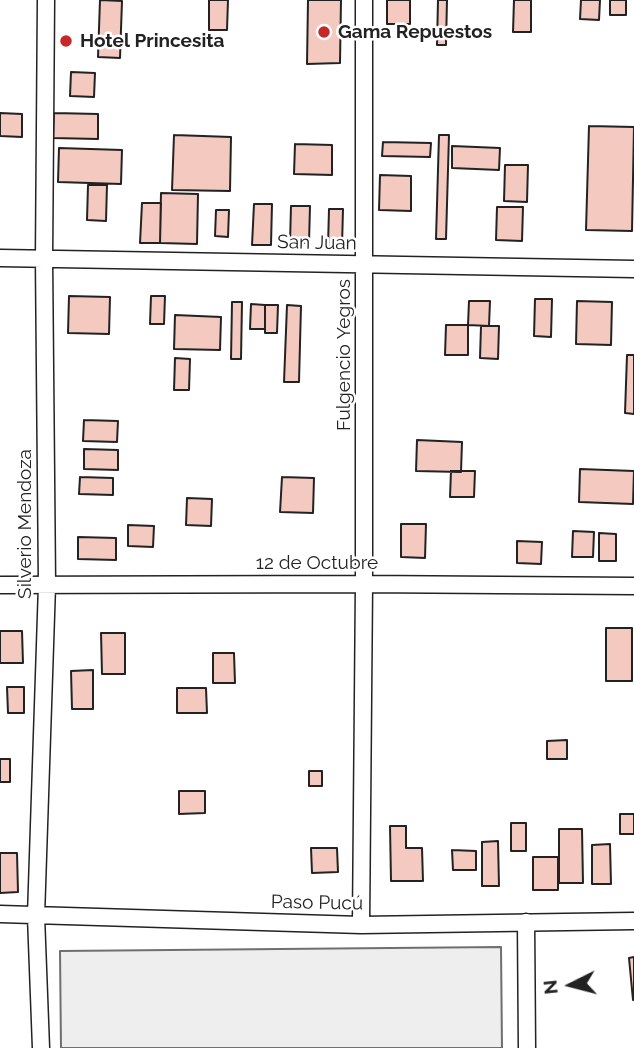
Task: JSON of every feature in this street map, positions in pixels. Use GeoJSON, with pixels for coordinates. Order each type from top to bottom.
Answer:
{"type":"FeatureCollection","features":[{"type":"Feature","properties":{"kind":"street","name":"Silverio Mendoza"},"geometry":{"type":"LineString","coordinates":[[41,1048],[37,916],[47,585],[44,259],[46,0]]}},
{"type":"Feature","properties":{"kind":"street","name":"Fulgencio Yegros"},"geometry":{"type":"LineString","coordinates":[[361,925],[364,0]]}},
{"type":"Feature","properties":{"kind":"street","name":"San Juan"},"geometry":{"type":"LineString","coordinates":[[0,258],[634,269]]}},
{"type":"Feature","properties":{"kind":"street","name":"12 de Octubre"},"geometry":{"type":"LineString","coordinates":[[0,585],[634,586]]}},
{"type":"Feature","properties":{"kind":"street","name":"Paso Pucú"},"geometry":{"type":"LineString","coordinates":[[0,914],[361,925],[634,920]]}},
{"type":"Feature","properties":{"kind":"street"},"geometry":{"type":"LineString","coordinates":[[526,922],[527,1048]]}},
{"type":"Feature","properties":{"kind":"shaded area"},"geometry":{"type":"Polygon","coordinates":[[[501,947],[502,1048],[61,1048],[60,951],[501,947]]]}},
{"type":"Feature","properties":{"kind":"building"},"geometry":{"type":"Polygon","coordinates":[[[100,0],[122,1],[120,58],[98,57],[100,0]]]}},
{"type":"Feature","properties":{"kind":"building"},"geometry":{"type":"Polygon","coordinates":[[[209,0],[228,0],[227,30],[209,30],[209,0]]]}},
{"type":"Feature","properties":{"kind":"building","name":"Gama Repuestos"},"geometry":{"type":"Polygon","coordinates":[[[308,0],[341,0],[340,63],[307,64],[308,0]]]}},
{"type":"Feature","properties":{"kind":"building"},"geometry":{"type":"Polygon","coordinates":[[[387,0],[410,0],[410,24],[387,24],[387,0]]]}},
{"type":"Feature","properties":{"kind":"building"},"geometry":{"type":"Polygon","coordinates":[[[438,0],[447,0],[446,45],[437,45],[438,0]]]}},
{"type":"Feature","properties":{"kind":"building"},"geometry":{"type":"Polygon","coordinates":[[[514,0],[531,0],[531,32],[513,32],[514,0]]]}},
{"type":"Feature","properties":{"kind":"building"},"geometry":{"type":"Polygon","coordinates":[[[581,0],[600,0],[599,20],[580,19],[581,0]]]}},
{"type":"Feature","properties":{"kind":"building"},"geometry":{"type":"Polygon","coordinates":[[[610,0],[626,0],[626,15],[610,15],[610,0]]]}},
{"type":"Feature","properties":{"kind":"building"},"geometry":{"type":"Polygon","coordinates":[[[71,72],[95,73],[94,97],[70,96],[71,72]]]}},
{"type":"Feature","properties":{"kind":"building"},"geometry":{"type":"Polygon","coordinates":[[[0,113],[22,114],[22,137],[0,136],[0,113]]]}},
{"type":"Feature","properties":{"kind":"building"},"geometry":{"type":"Polygon","coordinates":[[[54,113],[98,114],[98,139],[53,138],[54,113]]]}},
{"type":"Feature","properties":{"kind":"building"},"geometry":{"type":"Polygon","coordinates":[[[589,126],[634,127],[632,231],[586,230],[589,126]]]}},
{"type":"Feature","properties":{"kind":"building"},"geometry":{"type":"Polygon","coordinates":[[[174,135],[231,137],[230,191],[172,190],[174,135]]]}},
{"type":"Feature","properties":{"kind":"building"},"geometry":{"type":"Polygon","coordinates":[[[439,135],[449,135],[446,239],[436,239],[439,135]]]}},
{"type":"Feature","properties":{"kind":"building"},"geometry":{"type":"Polygon","coordinates":[[[383,142],[431,143],[430,157],[382,156],[383,142]]]}},
{"type":"Feature","properties":{"kind":"building"},"geometry":{"type":"Polygon","coordinates":[[[295,144],[332,145],[332,175],[294,174],[295,144]]]}},
{"type":"Feature","properties":{"kind":"building"},"geometry":{"type":"Polygon","coordinates":[[[452,146],[500,148],[499,170],[452,168],[452,146]]]}},
{"type":"Feature","properties":{"kind":"building"},"geometry":{"type":"Polygon","coordinates":[[[59,148],[122,150],[121,184],[58,182],[59,148]]]}},
{"type":"Feature","properties":{"kind":"building"},"geometry":{"type":"Polygon","coordinates":[[[505,165],[528,165],[527,202],[504,201],[505,165]]]}},
{"type":"Feature","properties":{"kind":"building"},"geometry":{"type":"Polygon","coordinates":[[[380,175],[411,176],[411,211],[379,210],[380,175]]]}},
{"type":"Feature","properties":{"kind":"building"},"geometry":{"type":"Polygon","coordinates":[[[88,185],[107,185],[106,221],[87,220],[88,185]]]}},
{"type":"Feature","properties":{"kind":"building"},"geometry":{"type":"Polygon","coordinates":[[[161,193],[198,194],[197,244],[160,243],[161,193]]]}},
{"type":"Feature","properties":{"kind":"building"},"geometry":{"type":"Polygon","coordinates":[[[142,203],[161,203],[160,243],[140,243],[142,203]]]}},
{"type":"Feature","properties":{"kind":"building"},"geometry":{"type":"Polygon","coordinates":[[[254,204],[272,204],[271,245],[252,245],[254,204]]]}},
{"type":"Feature","properties":{"kind":"building"},"geometry":{"type":"Polygon","coordinates":[[[291,206],[310,206],[309,243],[290,243],[291,206]]]}},
{"type":"Feature","properties":{"kind":"building"},"geometry":{"type":"Polygon","coordinates":[[[497,207],[523,207],[522,241],[496,240],[497,207]]]}},
{"type":"Feature","properties":{"kind":"building"},"geometry":{"type":"Polygon","coordinates":[[[329,209],[343,209],[342,246],[328,246],[329,209]]]}},
{"type":"Feature","properties":{"kind":"building"},"geometry":{"type":"Polygon","coordinates":[[[216,210],[229,210],[228,237],[215,236],[216,210]]]}},
{"type":"Feature","properties":{"kind":"building"},"geometry":{"type":"Polygon","coordinates":[[[69,296],[110,297],[109,334],[68,333],[69,296]]]}},
{"type":"Feature","properties":{"kind":"building"},"geometry":{"type":"Polygon","coordinates":[[[151,296],[165,296],[164,324],[150,324],[151,296]]]}},
{"type":"Feature","properties":{"kind":"building"},"geometry":{"type":"Polygon","coordinates":[[[535,299],[552,299],[551,337],[534,336],[535,299]]]}},
{"type":"Feature","properties":{"kind":"building"},"geometry":{"type":"Polygon","coordinates":[[[469,301],[490,301],[489,326],[468,325],[469,301]]]}},
{"type":"Feature","properties":{"kind":"building"},"geometry":{"type":"Polygon","coordinates":[[[577,301],[612,302],[611,345],[576,344],[577,301]]]}},
{"type":"Feature","properties":{"kind":"building"},"geometry":{"type":"Polygon","coordinates":[[[232,302],[242,302],[241,359],[231,359],[232,302]]]}},
{"type":"Feature","properties":{"kind":"building"},"geometry":{"type":"Polygon","coordinates":[[[251,304],[265,305],[265,329],[250,329],[251,304]]]}},
{"type":"Feature","properties":{"kind":"building"},"geometry":{"type":"Polygon","coordinates":[[[265,305],[278,305],[277,333],[265,333],[265,305]]]}},
{"type":"Feature","properties":{"kind":"building"},"geometry":{"type":"Polygon","coordinates":[[[287,305],[301,306],[299,382],[284,382],[287,305]]]}},
{"type":"Feature","properties":{"kind":"building"},"geometry":{"type":"Polygon","coordinates":[[[175,315],[221,317],[220,350],[174,349],[175,315]]]}},
{"type":"Feature","properties":{"kind":"building"},"geometry":{"type":"Polygon","coordinates":[[[446,325],[468,325],[468,355],[445,355],[446,325]]]}},
{"type":"Feature","properties":{"kind":"building"},"geometry":{"type":"Polygon","coordinates":[[[481,326],[499,326],[498,359],[480,358],[481,326]]]}},
{"type":"Feature","properties":{"kind":"building"},"geometry":{"type":"Polygon","coordinates":[[[627,355],[634,355],[634,414],[625,413],[627,355]]]}},
{"type":"Feature","properties":{"kind":"building"},"geometry":{"type":"Polygon","coordinates":[[[175,358],[190,359],[189,390],[174,390],[175,358]]]}},
{"type":"Feature","properties":{"kind":"building"},"geometry":{"type":"Polygon","coordinates":[[[84,420],[118,421],[117,442],[83,441],[84,420]]]}},
{"type":"Feature","properties":{"kind":"building"},"geometry":{"type":"Polygon","coordinates":[[[417,440],[462,442],[461,472],[416,471],[417,440]]]}},
{"type":"Feature","properties":{"kind":"building"},"geometry":{"type":"Polygon","coordinates":[[[84,449],[118,450],[118,470],[84,469],[84,449]]]}},
{"type":"Feature","properties":{"kind":"building"},"geometry":{"type":"Polygon","coordinates":[[[580,469],[634,471],[633,504],[579,502],[580,469]]]}},
{"type":"Feature","properties":{"kind":"building"},"geometry":{"type":"Polygon","coordinates":[[[451,471],[475,471],[474,497],[450,497],[451,471]]]}},
{"type":"Feature","properties":{"kind":"building"},"geometry":{"type":"Polygon","coordinates":[[[80,477],[113,478],[113,495],[79,494],[80,477]]]}},
{"type":"Feature","properties":{"kind":"building"},"geometry":{"type":"Polygon","coordinates":[[[282,477],[314,478],[313,513],[280,512],[282,477]]]}},
{"type":"Feature","properties":{"kind":"building"},"geometry":{"type":"Polygon","coordinates":[[[187,498],[212,499],[211,526],[186,525],[187,498]]]}},
{"type":"Feature","properties":{"kind":"building"},"geometry":{"type":"Polygon","coordinates":[[[401,524],[426,524],[425,558],[401,557],[401,524]]]}},
{"type":"Feature","properties":{"kind":"building"},"geometry":{"type":"Polygon","coordinates":[[[128,525],[154,526],[153,547],[128,546],[128,525]]]}},
{"type":"Feature","properties":{"kind":"building"},"geometry":{"type":"Polygon","coordinates":[[[573,531],[594,532],[593,557],[572,557],[573,531]]]}},
{"type":"Feature","properties":{"kind":"building"},"geometry":{"type":"Polygon","coordinates":[[[599,533],[616,534],[616,561],[599,561],[599,533]]]}},
{"type":"Feature","properties":{"kind":"building"},"geometry":{"type":"Polygon","coordinates":[[[78,537],[116,538],[116,560],[78,559],[78,537]]]}},
{"type":"Feature","properties":{"kind":"building"},"geometry":{"type":"Polygon","coordinates":[[[517,541],[542,542],[541,564],[517,563],[517,541]]]}},
{"type":"Feature","properties":{"kind":"building"},"geometry":{"type":"Polygon","coordinates":[[[606,628],[632,628],[632,681],[606,681],[606,628]]]}},
{"type":"Feature","properties":{"kind":"building"},"geometry":{"type":"Polygon","coordinates":[[[0,631],[22,631],[23,663],[0,663],[0,631]]]}},
{"type":"Feature","properties":{"kind":"building"},"geometry":{"type":"Polygon","coordinates":[[[101,633],[125,633],[125,674],[102,674],[101,633]]]}},
{"type":"Feature","properties":{"kind":"building"},"geometry":{"type":"Polygon","coordinates":[[[213,653],[234,653],[235,683],[213,683],[213,653]]]}},
{"type":"Feature","properties":{"kind":"building"},"geometry":{"type":"Polygon","coordinates":[[[93,670],[93,709],[72,709],[71,671],[93,670]]]}},
{"type":"Feature","properties":{"kind":"building"},"geometry":{"type":"Polygon","coordinates":[[[7,687],[24,687],[24,713],[8,713],[7,687]]]}},
{"type":"Feature","properties":{"kind":"building"},"geometry":{"type":"Polygon","coordinates":[[[177,688],[206,688],[207,713],[177,713],[177,688]]]}},
{"type":"Feature","properties":{"kind":"building"},"geometry":{"type":"Polygon","coordinates":[[[567,740],[567,759],[547,759],[547,741],[567,740]]]}},
{"type":"Feature","properties":{"kind":"building"},"geometry":{"type":"Polygon","coordinates":[[[0,759],[10,759],[10,782],[0,782],[0,759]]]}},
{"type":"Feature","properties":{"kind":"building"},"geometry":{"type":"Polygon","coordinates":[[[309,771],[322,771],[322,786],[309,786],[309,771]]]}},
{"type":"Feature","properties":{"kind":"building"},"geometry":{"type":"Polygon","coordinates":[[[179,791],[205,791],[205,813],[179,814],[179,791]]]}},
{"type":"Feature","properties":{"kind":"building"},"geometry":{"type":"Polygon","coordinates":[[[620,814],[634,814],[634,834],[620,834],[620,814]]]}},
{"type":"Feature","properties":{"kind":"building"},"geometry":{"type":"Polygon","coordinates":[[[511,823],[526,823],[526,851],[511,851],[511,823]]]}},
{"type":"Feature","properties":{"kind":"building"},"geometry":{"type":"Polygon","coordinates":[[[390,826],[406,826],[406,848],[422,848],[423,881],[391,881],[390,826]]]}},
{"type":"Feature","properties":{"kind":"building"},"geometry":{"type":"Polygon","coordinates":[[[559,829],[582,829],[583,883],[559,883],[559,829]]]}},
{"type":"Feature","properties":{"kind":"building"},"geometry":{"type":"Polygon","coordinates":[[[498,841],[499,886],[482,886],[482,842],[498,841]]]}},
{"type":"Feature","properties":{"kind":"building"},"geometry":{"type":"Polygon","coordinates":[[[610,844],[611,884],[592,884],[592,845],[610,844]]]}},
{"type":"Feature","properties":{"kind":"building"},"geometry":{"type":"Polygon","coordinates":[[[311,848],[337,848],[338,872],[312,873],[311,848]]]}},
{"type":"Feature","properties":{"kind":"building"},"geometry":{"type":"Polygon","coordinates":[[[452,850],[476,851],[476,870],[453,870],[452,850]]]}},
{"type":"Feature","properties":{"kind":"building"},"geometry":{"type":"Polygon","coordinates":[[[0,853],[17,853],[18,892],[0,893],[0,853]]]}},
{"type":"Feature","properties":{"kind":"building"},"geometry":{"type":"Polygon","coordinates":[[[533,857],[558,857],[558,890],[533,890],[533,857]]]}},
{"type":"Feature","properties":{"kind":"building"},"geometry":{"type":"Polygon","coordinates":[[[634,957],[634,1000],[633,1000],[629,958],[634,957]]]}},
{"type":"Feature","properties":{"kind":"place","name":"Gama Repuestos"},"geometry":{"type":"Point","coordinates":[324,32]}},
{"type":"Feature","properties":{"kind":"place","name":"Hotel Princesita"},"geometry":{"type":"Point","coordinates":[66,41]}}]}
